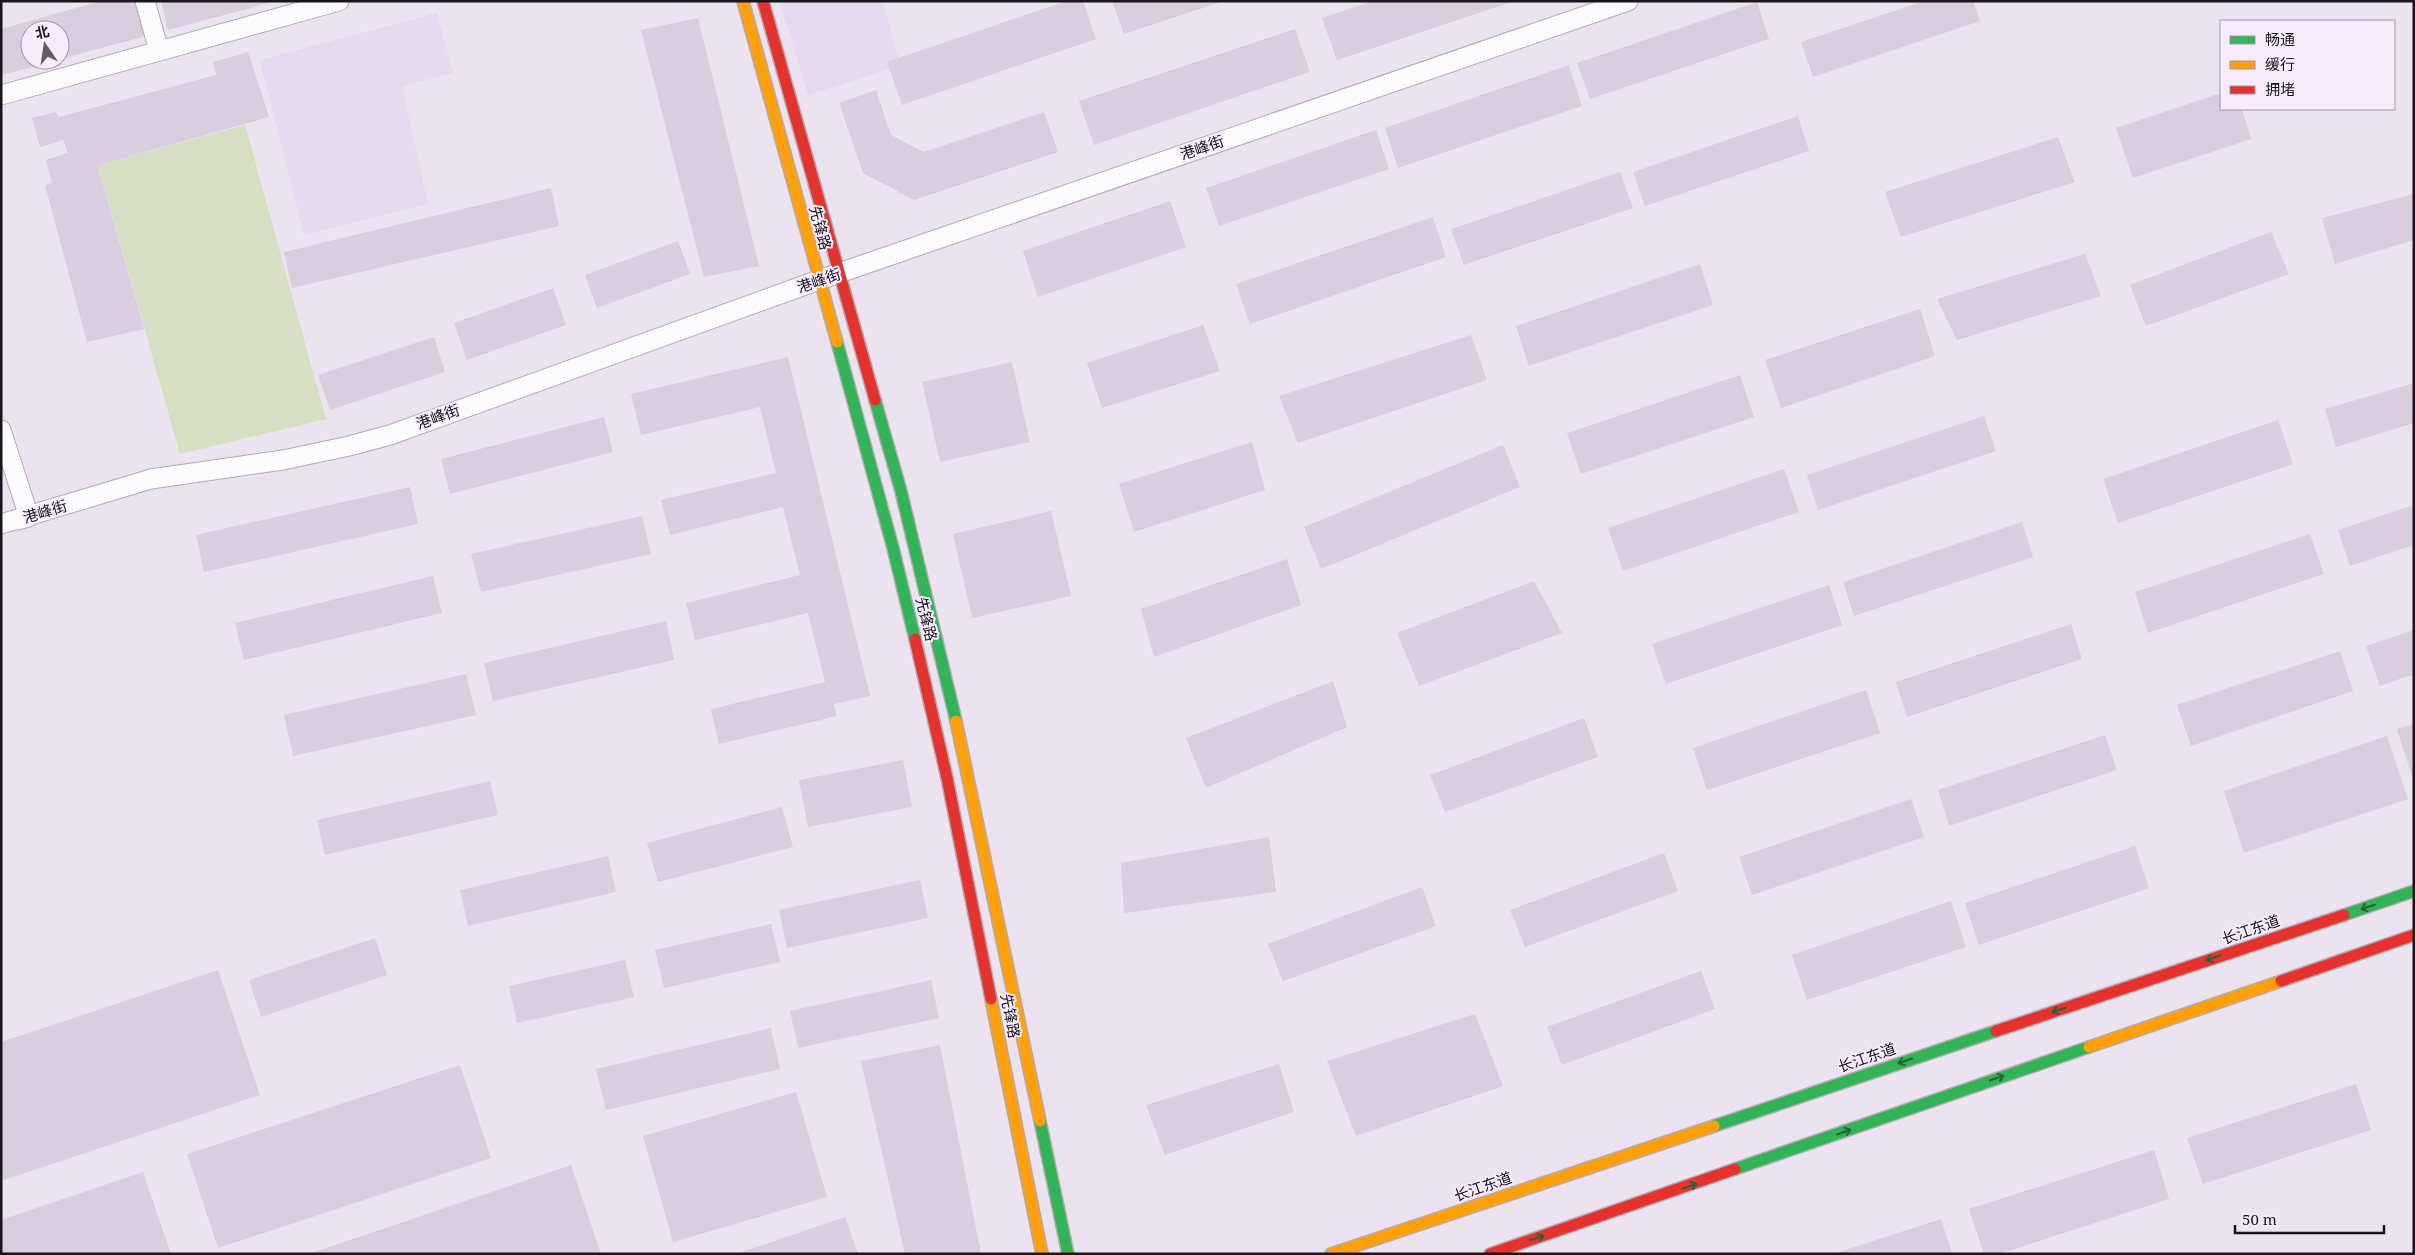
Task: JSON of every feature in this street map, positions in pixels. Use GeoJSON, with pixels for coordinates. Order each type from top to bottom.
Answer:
{"type":"FeatureCollection","features":[{"type":"Feature","properties":{"kind":"street"},"geometry":{"type":"LineString","coordinates":[[145,1],[159,51]]}},
{"type":"Feature","properties":{"kind":"street"},"geometry":{"type":"LineString","coordinates":[[1,94],[339,1]]}},
{"type":"Feature","properties":{"kind":"street","name":"先锋路"},"geometry":{"type":"LineString","coordinates":[[743,1],[893,548],[919,654],[949,788],[1042,1254]]}},
{"type":"Feature","properties":{"kind":"street"},"geometry":{"type":"LineString","coordinates":[[764,1],[901,491],[950,686],[1068,1254]]}},
{"type":"Feature","properties":{"kind":"street","name":"港峰街"},"geometry":{"type":"LineString","coordinates":[[1,524],[151,480],[283,460],[390,435],[819,280],[1628,1]]}},
{"type":"Feature","properties":{"kind":"street"},"geometry":{"type":"LineString","coordinates":[[1,430],[29,517]]}},
{"type":"Feature","properties":{"kind":"street","name":"长江东道"},"geometry":{"type":"LineString","coordinates":[[1331,1254],[2414,891]]}},
{"type":"Feature","properties":{"kind":"street"},"geometry":{"type":"LineString","coordinates":[[1490,1254],[2414,935]]}},
{"type":"Feature","properties":{"kind":"shaded area"},"geometry":{"type":"Polygon","coordinates":[[[780,1],[883,1],[900,65],[808,95],[780,1]]]}},
{"type":"Feature","properties":{"kind":"shaded area"},"geometry":{"type":"Polygon","coordinates":[[[437,13],[453,73],[402,86],[428,204],[304,235],[260,60],[437,13]]]}},
{"type":"Feature","properties":{"kind":"green space"},"geometry":{"type":"Polygon","coordinates":[[[245,125],[326,419],[180,454],[98,165],[245,125]]]}},
{"type":"Feature","properties":{"kind":"building"},"geometry":{"type":"Polygon","coordinates":[[[101,1],[138,1],[146,36],[70,56],[70,20],[33,20],[101,1]]]}},
{"type":"Feature","properties":{"kind":"building"},"geometry":{"type":"Polygon","coordinates":[[[161,1],[273,1],[273,2],[168,30],[161,1]]]}},
{"type":"Feature","properties":{"kind":"building"},"geometry":{"type":"Polygon","coordinates":[[[1067,1],[1083,1],[1096,39],[902,105],[887,62],[1067,1]]]}},
{"type":"Feature","properties":{"kind":"building"},"geometry":{"type":"Polygon","coordinates":[[[1112,1],[1221,1],[1221,2],[1124,34],[1112,1]]]}},
{"type":"Feature","properties":{"kind":"building"},"geometry":{"type":"Polygon","coordinates":[[[1372,1],[1512,2],[1337,60],[1322,18],[1372,1]]]}},
{"type":"Feature","properties":{"kind":"building"},"geometry":{"type":"Polygon","coordinates":[[[1924,1],[1973,1],[1980,21],[1813,77],[1801,42],[1924,1]]]}},
{"type":"Feature","properties":{"kind":"building"},"geometry":{"type":"Polygon","coordinates":[[[1757,2],[1769,39],[1590,99],[1577,63],[1757,2]]]}},
{"type":"Feature","properties":{"kind":"building"},"geometry":{"type":"Polygon","coordinates":[[[698,18],[759,266],[704,277],[641,30],[698,18]]]}},
{"type":"Feature","properties":{"kind":"building"},"geometry":{"type":"Polygon","coordinates":[[[20,24],[21,70],[1,75],[1,29],[20,24]]]}},
{"type":"Feature","properties":{"kind":"building"},"geometry":{"type":"Polygon","coordinates":[[[1295,29],[1310,72],[1094,145],[1079,101],[1295,29]]]}},
{"type":"Feature","properties":{"kind":"building"},"geometry":{"type":"Polygon","coordinates":[[[248,52],[269,117],[102,164],[99,170],[144,329],[87,342],[45,185],[52,183],[46,160],[68,153],[63,140],[40,147],[32,118],[56,112],[59,117],[216,75],[213,62],[248,52]]]}},
{"type":"Feature","properties":{"kind":"building"},"geometry":{"type":"Polygon","coordinates":[[[1569,65],[1582,106],[1398,168],[1385,128],[1569,65]]]}},
{"type":"Feature","properties":{"kind":"building"},"geometry":{"type":"Polygon","coordinates":[[[876,90],[891,135],[924,152],[1044,112],[1058,152],[914,200],[863,173],[839,103],[876,90]]]}},
{"type":"Feature","properties":{"kind":"building"},"geometry":{"type":"Polygon","coordinates":[[[2220,93],[2220,110],[2242,110],[2251,139],[2133,178],[2116,128],[2220,93]]]}},
{"type":"Feature","properties":{"kind":"building"},"geometry":{"type":"Polygon","coordinates":[[[1798,116],[1809,151],[1645,206],[1633,172],[1798,116]]]}},
{"type":"Feature","properties":{"kind":"building"},"geometry":{"type":"Polygon","coordinates":[[[1376,130],[1389,169],[1219,226],[1206,188],[1376,130]]]}},
{"type":"Feature","properties":{"kind":"building"},"geometry":{"type":"Polygon","coordinates":[[[2058,137],[2075,182],[1901,237],[1885,192],[2058,137]]]}},
{"type":"Feature","properties":{"kind":"building"},"geometry":{"type":"Polygon","coordinates":[[[1620,172],[1633,208],[1464,265],[1451,229],[1620,172]]]}},
{"type":"Feature","properties":{"kind":"building"},"geometry":{"type":"Polygon","coordinates":[[[551,188],[559,226],[292,288],[284,252],[551,188]]]}},
{"type":"Feature","properties":{"kind":"building"},"geometry":{"type":"Polygon","coordinates":[[[2414,194],[2414,240],[2335,264],[2322,218],[2414,194]]]}},
{"type":"Feature","properties":{"kind":"building"},"geometry":{"type":"Polygon","coordinates":[[[1170,201],[1186,247],[1038,297],[1023,251],[1170,201]]]}},
{"type":"Feature","properties":{"kind":"building"},"geometry":{"type":"Polygon","coordinates":[[[1433,217],[1446,257],[1250,324],[1236,284],[1433,217]]]}},
{"type":"Feature","properties":{"kind":"building"},"geometry":{"type":"Polygon","coordinates":[[[2271,232],[2289,274],[2146,326],[2130,285],[2271,232]]]}},
{"type":"Feature","properties":{"kind":"building"},"geometry":{"type":"Polygon","coordinates":[[[678,241],[690,274],[597,308],[585,275],[678,241]]]}},
{"type":"Feature","properties":{"kind":"building"},"geometry":{"type":"Polygon","coordinates":[[[2085,254],[2101,296],[1957,340],[1937,299],[2085,254]]]}},
{"type":"Feature","properties":{"kind":"building"},"geometry":{"type":"Polygon","coordinates":[[[1700,264],[1713,305],[1529,366],[1516,326],[1700,264]]]}},
{"type":"Feature","properties":{"kind":"building"},"geometry":{"type":"Polygon","coordinates":[[[553,288],[566,325],[467,360],[454,323],[553,288]]]}},
{"type":"Feature","properties":{"kind":"building"},"geometry":{"type":"Polygon","coordinates":[[[1920,309],[1935,356],[1781,408],[1765,360],[1920,309]]]}},
{"type":"Feature","properties":{"kind":"building"},"geometry":{"type":"Polygon","coordinates":[[[1203,325],[1220,371],[1102,408],[1087,363],[1203,325]]]}},
{"type":"Feature","properties":{"kind":"building"},"geometry":{"type":"Polygon","coordinates":[[[1471,335],[1487,380],[1298,443],[1279,396],[1471,335]]]}},
{"type":"Feature","properties":{"kind":"building"},"geometry":{"type":"Polygon","coordinates":[[[434,337],[445,372],[330,410],[318,375],[434,337]]]}},
{"type":"Feature","properties":{"kind":"building"},"geometry":{"type":"Polygon","coordinates":[[[788,357],[870,696],[834,704],[837,716],[719,744],[711,709],[825,682],[808,613],[695,640],[686,603],[800,575],[783,507],[670,535],[661,500],[776,473],[760,407],[641,435],[631,394],[788,357]]]}},
{"type":"Feature","properties":{"kind":"building"},"geometry":{"type":"Polygon","coordinates":[[[1012,362],[1030,442],[940,462],[922,382],[1012,362]]]}},
{"type":"Feature","properties":{"kind":"building"},"geometry":{"type":"Polygon","coordinates":[[[1740,375],[1754,417],[1581,474],[1567,433],[1740,375]]]}},
{"type":"Feature","properties":{"kind":"building"},"geometry":{"type":"Polygon","coordinates":[[[2414,383],[2414,423],[2336,447],[2325,409],[2414,383]]]}},
{"type":"Feature","properties":{"kind":"building"},"geometry":{"type":"Polygon","coordinates":[[[1984,416],[1996,451],[1818,510],[1807,475],[1984,416]]]}},
{"type":"Feature","properties":{"kind":"building"},"geometry":{"type":"Polygon","coordinates":[[[604,417],[613,452],[450,494],[441,459],[604,417]]]}},
{"type":"Feature","properties":{"kind":"building"},"geometry":{"type":"Polygon","coordinates":[[[2278,420],[2293,464],[2118,523],[2103,479],[2278,420]]]}},
{"type":"Feature","properties":{"kind":"building"},"geometry":{"type":"Polygon","coordinates":[[[1252,442],[1265,490],[1134,532],[1119,484],[1252,442]]]}},
{"type":"Feature","properties":{"kind":"building"},"geometry":{"type":"Polygon","coordinates":[[[1503,445],[1520,487],[1321,569],[1304,527],[1503,445]]]}},
{"type":"Feature","properties":{"kind":"building"},"geometry":{"type":"Polygon","coordinates":[[[1784,469],[1799,512],[1623,571],[1608,528],[1784,469]]]}},
{"type":"Feature","properties":{"kind":"building"},"geometry":{"type":"Polygon","coordinates":[[[410,487],[418,524],[204,572],[196,535],[410,487]]]}},
{"type":"Feature","properties":{"kind":"building"},"geometry":{"type":"Polygon","coordinates":[[[2414,505],[2414,545],[2350,566],[2338,530],[2414,505]]]}},
{"type":"Feature","properties":{"kind":"building"},"geometry":{"type":"Polygon","coordinates":[[[1051,511],[1071,596],[972,618],[953,534],[1051,511]]]}},
{"type":"Feature","properties":{"kind":"building"},"geometry":{"type":"Polygon","coordinates":[[[642,516],[651,554],[481,592],[471,554],[642,516]]]}},
{"type":"Feature","properties":{"kind":"building"},"geometry":{"type":"Polygon","coordinates":[[[2022,522],[2033,557],[1854,616],[1843,582],[2022,522]]]}},
{"type":"Feature","properties":{"kind":"building"},"geometry":{"type":"Polygon","coordinates":[[[2310,534],[2324,574],[2148,633],[2135,592],[2310,534]]]}},
{"type":"Feature","properties":{"kind":"building"},"geometry":{"type":"Polygon","coordinates":[[[1287,559],[1301,605],[1154,657],[1141,609],[1287,559]]]}},
{"type":"Feature","properties":{"kind":"building"},"geometry":{"type":"Polygon","coordinates":[[[433,576],[442,613],[244,660],[235,623],[433,576]]]}},
{"type":"Feature","properties":{"kind":"building"},"geometry":{"type":"Polygon","coordinates":[[[1534,581],[1562,633],[1419,686],[1397,633],[1534,581]]]}},
{"type":"Feature","properties":{"kind":"building"},"geometry":{"type":"Polygon","coordinates":[[[1829,585],[1842,625],[1666,684],[1652,644],[1829,585]]]}},
{"type":"Feature","properties":{"kind":"building"},"geometry":{"type":"Polygon","coordinates":[[[666,621],[674,660],[493,701],[484,663],[666,621]]]}},
{"type":"Feature","properties":{"kind":"building"},"geometry":{"type":"Polygon","coordinates":[[[2071,624],[2082,659],[1907,717],[1896,682],[2071,624]]]}},
{"type":"Feature","properties":{"kind":"building"},"geometry":{"type":"Polygon","coordinates":[[[2414,630],[2414,674],[2380,686],[2366,646],[2414,630]]]}},
{"type":"Feature","properties":{"kind":"building"},"geometry":{"type":"Polygon","coordinates":[[[2340,651],[2353,691],[2191,746],[2177,705],[2340,651]]]}},
{"type":"Feature","properties":{"kind":"building"},"geometry":{"type":"Polygon","coordinates":[[[466,674],[476,715],[293,756],[284,715],[466,674]]]}},
{"type":"Feature","properties":{"kind":"building"},"geometry":{"type":"Polygon","coordinates":[[[1333,681],[1347,727],[1206,788],[1186,738],[1333,681]]]}},
{"type":"Feature","properties":{"kind":"building"},"geometry":{"type":"Polygon","coordinates":[[[1866,690],[1880,733],[1707,790],[1693,748],[1866,690]]]}},
{"type":"Feature","properties":{"kind":"building"},"geometry":{"type":"Polygon","coordinates":[[[1584,718],[1598,757],[1445,812],[1430,775],[1584,718]]]}},
{"type":"Feature","properties":{"kind":"building"},"geometry":{"type":"Polygon","coordinates":[[[2414,724],[2414,779],[2413,779],[2397,729],[2414,724]]]}},
{"type":"Feature","properties":{"kind":"building"},"geometry":{"type":"Polygon","coordinates":[[[2105,735],[2117,770],[1949,826],[1938,790],[2105,735]]]}},
{"type":"Feature","properties":{"kind":"building"},"geometry":{"type":"Polygon","coordinates":[[[2387,736],[2408,799],[2244,853],[2224,791],[2387,736]]]}},
{"type":"Feature","properties":{"kind":"building"},"geometry":{"type":"Polygon","coordinates":[[[903,760],[912,807],[808,827],[799,780],[903,760]]]}},
{"type":"Feature","properties":{"kind":"building"},"geometry":{"type":"Polygon","coordinates":[[[490,781],[498,815],[325,855],[317,820],[490,781]]]}},
{"type":"Feature","properties":{"kind":"building"},"geometry":{"type":"Polygon","coordinates":[[[1911,799],[1924,837],[1752,895],[1739,857],[1911,799]]]}},
{"type":"Feature","properties":{"kind":"building"},"geometry":{"type":"Polygon","coordinates":[[[782,807],[793,847],[658,882],[647,843],[782,807]]]}},
{"type":"Feature","properties":{"kind":"building"},"geometry":{"type":"Polygon","coordinates":[[[1269,837],[1276,892],[1124,913],[1121,863],[1269,837]]]}},
{"type":"Feature","properties":{"kind":"building"},"geometry":{"type":"Polygon","coordinates":[[[2135,846],[2149,888],[1979,945],[1965,903],[2135,846]]]}},
{"type":"Feature","properties":{"kind":"building"},"geometry":{"type":"Polygon","coordinates":[[[1664,853],[1678,891],[1525,947],[1510,910],[1664,853]]]}},
{"type":"Feature","properties":{"kind":"building"},"geometry":{"type":"Polygon","coordinates":[[[608,856],[616,892],[468,926],[460,890],[608,856]]]}},
{"type":"Feature","properties":{"kind":"building"},"geometry":{"type":"Polygon","coordinates":[[[920,880],[928,918],[787,948],[779,910],[920,880]]]}},
{"type":"Feature","properties":{"kind":"building"},"geometry":{"type":"Polygon","coordinates":[[[1422,887],[1436,926],[1283,981],[1268,944],[1422,887]]]}},
{"type":"Feature","properties":{"kind":"building"},"geometry":{"type":"Polygon","coordinates":[[[1951,901],[1966,947],[1807,1000],[1792,955],[1951,901]]]}},
{"type":"Feature","properties":{"kind":"building"},"geometry":{"type":"Polygon","coordinates":[[[771,924],[780,962],[664,988],[655,950],[771,924]]]}},
{"type":"Feature","properties":{"kind":"building"},"geometry":{"type":"Polygon","coordinates":[[[375,938],[387,975],[261,1017],[249,980],[375,938]]]}},
{"type":"Feature","properties":{"kind":"building"},"geometry":{"type":"Polygon","coordinates":[[[625,960],[634,997],[517,1023],[509,986],[625,960]]]}},
{"type":"Feature","properties":{"kind":"building"},"geometry":{"type":"Polygon","coordinates":[[[218,970],[260,1095],[1,1181],[1,1042],[218,970]]]}},
{"type":"Feature","properties":{"kind":"building"},"geometry":{"type":"Polygon","coordinates":[[[1701,971],[1715,1009],[1562,1065],[1547,1027],[1701,971]]]}},
{"type":"Feature","properties":{"kind":"building"},"geometry":{"type":"Polygon","coordinates":[[[931,980],[939,1018],[798,1048],[790,1011],[931,980]]]}},
{"type":"Feature","properties":{"kind":"building"},"geometry":{"type":"Polygon","coordinates":[[[1475,1014],[1503,1086],[1356,1136],[1327,1061],[1475,1014]]]}},
{"type":"Feature","properties":{"kind":"building"},"geometry":{"type":"Polygon","coordinates":[[[771,1028],[780,1069],[606,1110],[596,1069],[771,1028]]]}},
{"type":"Feature","properties":{"kind":"building"},"geometry":{"type":"Polygon","coordinates":[[[940,1045],[981,1254],[905,1254],[861,1061],[940,1045]]]}},
{"type":"Feature","properties":{"kind":"building"},"geometry":{"type":"Polygon","coordinates":[[[1279,1064],[1294,1112],[1165,1155],[1146,1105],[1279,1064]]]}},
{"type":"Feature","properties":{"kind":"building"},"geometry":{"type":"Polygon","coordinates":[[[460,1065],[491,1158],[218,1248],[187,1154],[460,1065]]]}},
{"type":"Feature","properties":{"kind":"building"},"geometry":{"type":"Polygon","coordinates":[[[2356,1084],[2371,1130],[2203,1184],[2187,1138],[2356,1084]]]}},
{"type":"Feature","properties":{"kind":"building"},"geometry":{"type":"Polygon","coordinates":[[[796,1092],[827,1197],[673,1242],[643,1136],[796,1092]]]}},
{"type":"Feature","properties":{"kind":"building"},"geometry":{"type":"Polygon","coordinates":[[[2154,1150],[2169,1199],[1999,1254],[1984,1254],[1969,1209],[2154,1150]]]}},
{"type":"Feature","properties":{"kind":"building"},"geometry":{"type":"Polygon","coordinates":[[[571,1165],[601,1254],[312,1254],[312,1253],[571,1165]]]}},
{"type":"Feature","properties":{"kind":"building"},"geometry":{"type":"Polygon","coordinates":[[[143,1172],[171,1254],[1,1254],[1,1220],[143,1172]]]}},
{"type":"Feature","properties":{"kind":"building"},"geometry":{"type":"Polygon","coordinates":[[[845,1217],[858,1254],[739,1254],[739,1253],[845,1217]]]}},
{"type":"Feature","properties":{"kind":"building"},"geometry":{"type":"Polygon","coordinates":[[[1941,1219],[1952,1254],[1836,1254],[1836,1253],[1941,1219]]]}},
{"type":"Feature","properties":{"kind":"traffic: fast"},"geometry":{"type":"LineString","coordinates":[[837,342],[893,548],[915,639]]}},
{"type":"Feature","properties":{"kind":"traffic: fast"},"geometry":{"type":"LineString","coordinates":[[875,400],[901,491],[956,721]]}},
{"type":"Feature","properties":{"kind":"traffic: fast"},"geometry":{"type":"LineString","coordinates":[[2344,915],[2414,891]]}},
{"type":"Feature","properties":{"kind":"traffic: fast"},"geometry":{"type":"LineString","coordinates":[[1714,1126],[1996,1031]]}},
{"type":"Feature","properties":{"kind":"traffic: fast"},"geometry":{"type":"LineString","coordinates":[[1735,1169],[2089,1047]]}},
{"type":"Feature","properties":{"kind":"traffic: fast"},"geometry":{"type":"LineString","coordinates":[[1040,1121],[1068,1254]]}},
{"type":"Feature","properties":{"kind":"traffic: slow"},"geometry":{"type":"LineString","coordinates":[[743,1],[837,342]]}},
{"type":"Feature","properties":{"kind":"traffic: slow"},"geometry":{"type":"LineString","coordinates":[[956,721],[1040,1121]]}},
{"type":"Feature","properties":{"kind":"traffic: slow"},"geometry":{"type":"LineString","coordinates":[[2089,1047],[2281,981]]}},
{"type":"Feature","properties":{"kind":"traffic: slow"},"geometry":{"type":"LineString","coordinates":[[991,999],[1042,1254]]}},
{"type":"Feature","properties":{"kind":"traffic: slow"},"geometry":{"type":"LineString","coordinates":[[1331,1254],[1714,1126]]}},
{"type":"Feature","properties":{"kind":"traffic: jam"},"geometry":{"type":"LineString","coordinates":[[763,1],[875,400]]}},
{"type":"Feature","properties":{"kind":"traffic: jam"},"geometry":{"type":"LineString","coordinates":[[915,639],[947,778],[991,999]]}},
{"type":"Feature","properties":{"kind":"traffic: jam"},"geometry":{"type":"LineString","coordinates":[[1996,1031],[2344,915]]}},
{"type":"Feature","properties":{"kind":"traffic: jam"},"geometry":{"type":"LineString","coordinates":[[2281,981],[2414,935]]}},
{"type":"Feature","properties":{"kind":"traffic: jam"},"geometry":{"type":"LineString","coordinates":[[1490,1254],[1735,1169]]}}]}
